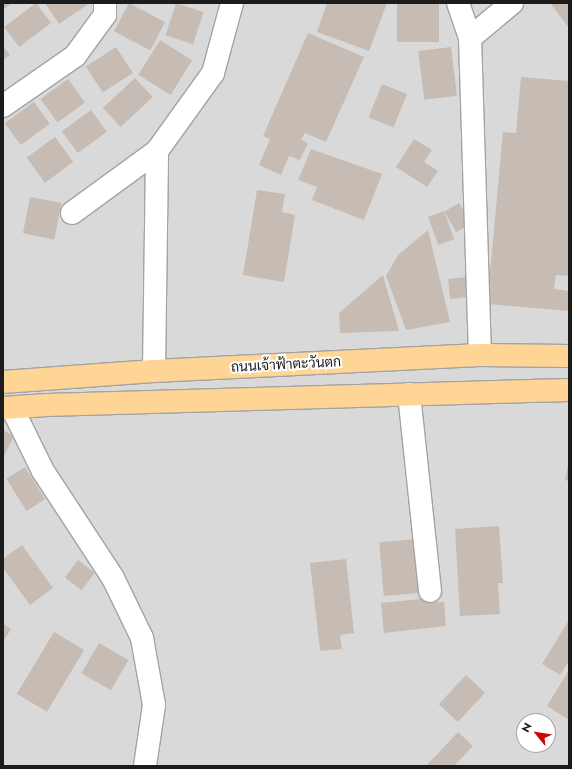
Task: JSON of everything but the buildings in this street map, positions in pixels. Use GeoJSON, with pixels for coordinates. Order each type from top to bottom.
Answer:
{"type":"FeatureCollection","features":[{"type":"Feature","properties":{"kind":"main road","name":"ถนนเจ้าฟ้าตะวันตก"},"geometry":{"type":"LineString","coordinates":[[3,382],[154,371],[480,354],[569,356]]}},
{"type":"Feature","properties":{"kind":"main road"},"geometry":{"type":"LineString","coordinates":[[7,408],[569,390]]}},
{"type":"Feature","properties":{"kind":"street"},"geometry":{"type":"LineString","coordinates":[[3,106],[75,56],[105,15],[105,3]]}},
{"type":"Feature","properties":{"kind":"street"},"geometry":{"type":"LineString","coordinates":[[72,212],[157,151],[213,73],[232,3]]}},
{"type":"Feature","properties":{"kind":"street"},"geometry":{"type":"LineString","coordinates":[[458,3],[470,38],[480,354]]}},
{"type":"Feature","properties":{"kind":"street"},"geometry":{"type":"LineString","coordinates":[[470,38],[512,3]]}},
{"type":"Feature","properties":{"kind":"street"},"geometry":{"type":"LineString","coordinates":[[154,371],[157,151]]}},
{"type":"Feature","properties":{"kind":"street"},"geometry":{"type":"LineString","coordinates":[[409,394],[430,591]]}},
{"type":"Feature","properties":{"kind":"street"},"geometry":{"type":"LineString","coordinates":[[7,408],[43,471],[113,578],[142,638],[154,704],[145,766]]}},
{"type":"Feature","properties":{"kind":"shaded area"},"geometry":{"type":"Polygon","coordinates":[[[3,3],[569,3],[569,766],[3,766],[3,3]]]}}]}
